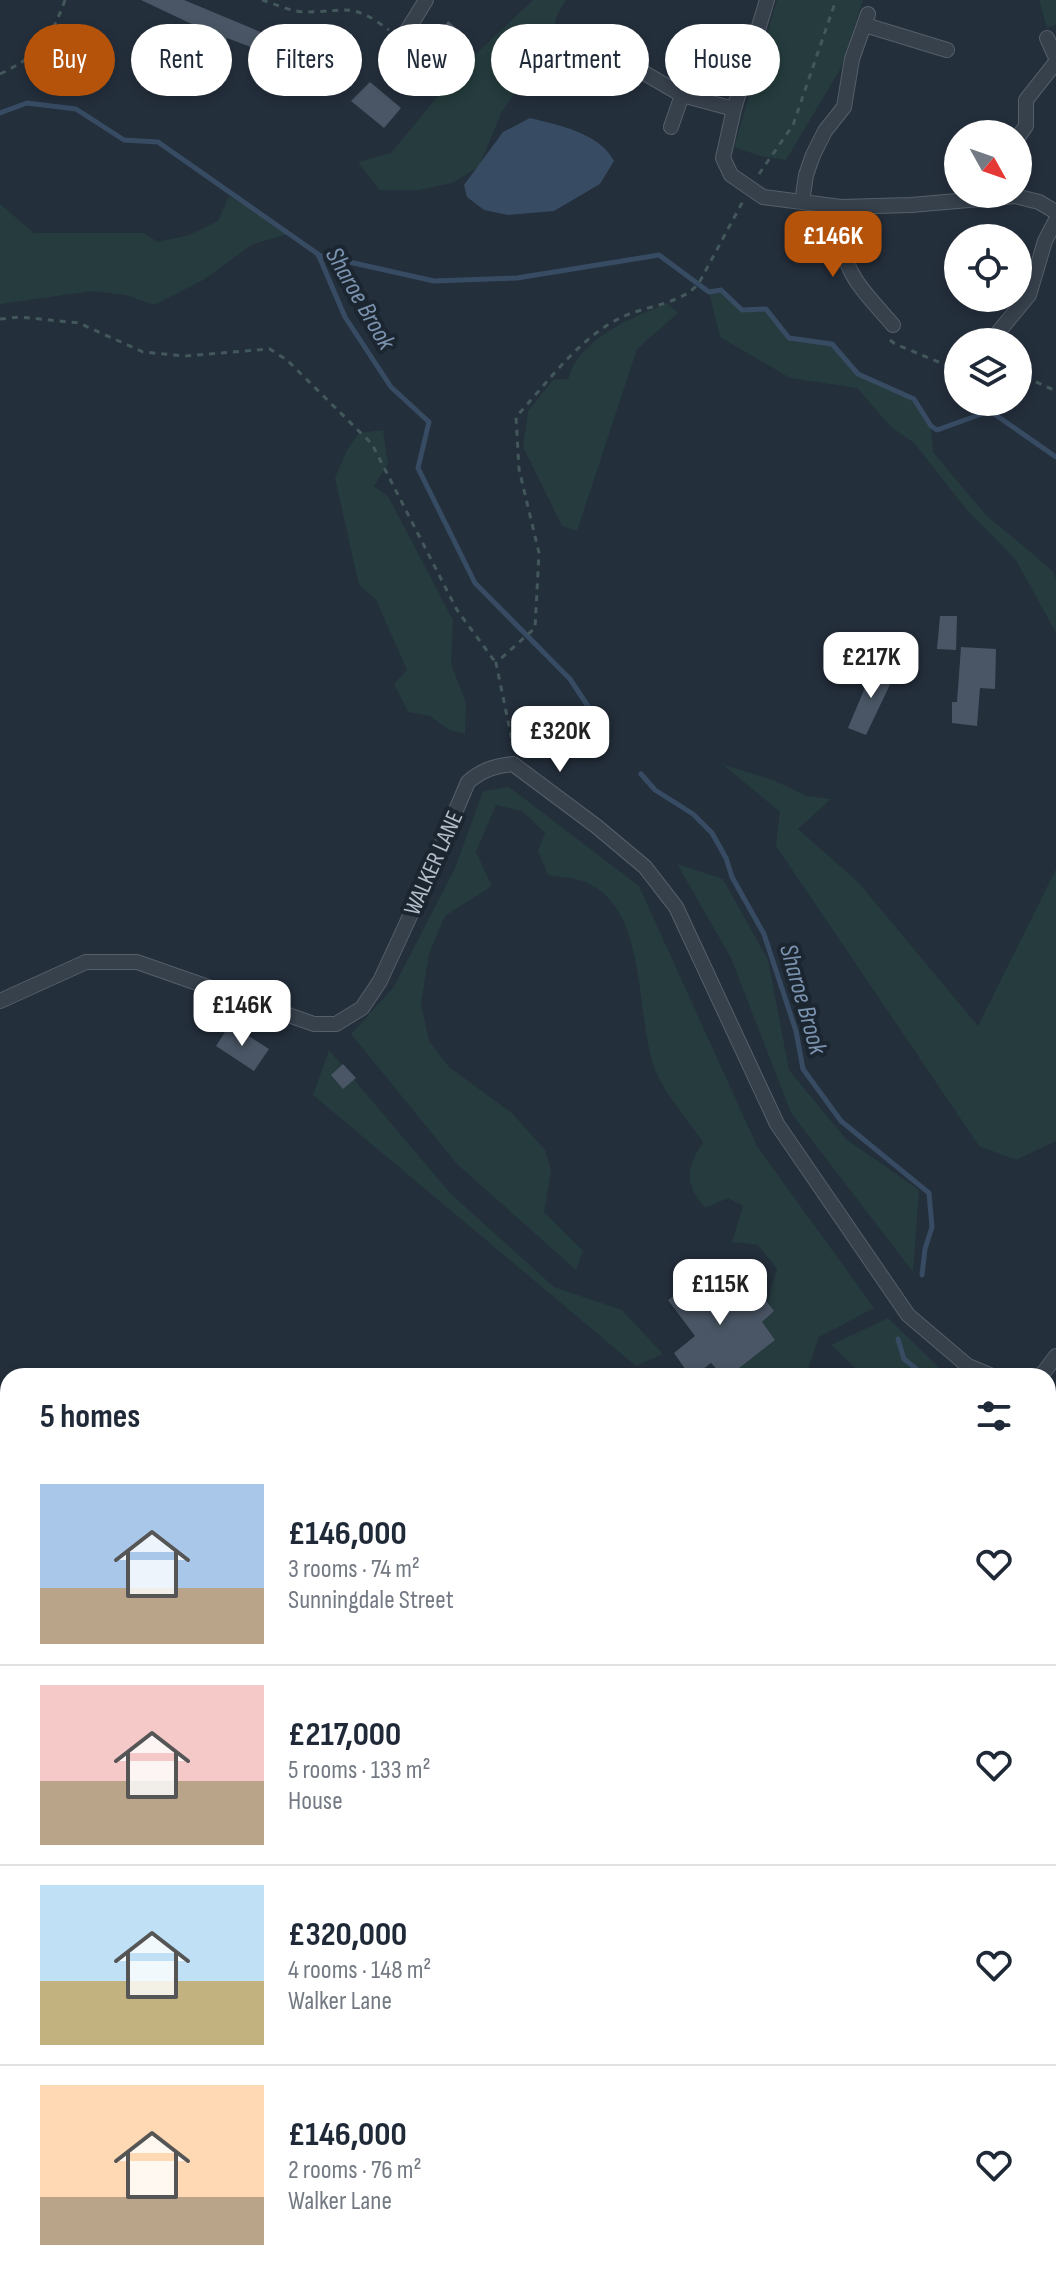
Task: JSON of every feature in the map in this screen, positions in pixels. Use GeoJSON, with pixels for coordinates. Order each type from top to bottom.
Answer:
{"type":"FeatureCollection","features":[{"type":"Feature","properties":{"kind":"street"},"geometry":{"type":"LineString","coordinates":[[411,24],[426,0]]}},
{"type":"Feature","properties":{"kind":"street"},"geometry":{"type":"LineString","coordinates":[[767,0],[734,109],[723,158],[731,175],[763,197],[841,207],[944,202]]}},
{"type":"Feature","properties":{"kind":"street"},"geometry":{"type":"LineString","coordinates":[[802,202],[813,155],[825,131],[844,107],[852,59],[866,20],[947,50]]}},
{"type":"Feature","properties":{"kind":"street"},"geometry":{"type":"LineString","coordinates":[[1026,120],[1026,100],[1056,60],[1047,38]]}},
{"type":"Feature","properties":{"kind":"street"},"geometry":{"type":"LineString","coordinates":[[671,127],[682,96]]}},
{"type":"Feature","properties":{"kind":"street"},"geometry":{"type":"LineString","coordinates":[[686,96],[734,109]]}},
{"type":"Feature","properties":{"kind":"street"},"geometry":{"type":"LineString","coordinates":[[1032,200],[1056,212]]}},
{"type":"Feature","properties":{"kind":"street"},"geometry":{"type":"LineString","coordinates":[[841,207],[840,242],[845,263],[862,290],[893,325]]}},
{"type":"Feature","properties":{"kind":"street"},"geometry":{"type":"LineString","coordinates":[[1004,328],[1029,295],[1045,241],[1056,220]]}},
{"type":"Feature","properties":{"kind":"street"},"geometry":{"type":"LineString","coordinates":[[513,764],[645,867],[676,907],[777,1124],[908,1315],[973,1368]]}},
{"type":"Feature","properties":{"kind":"street","name":"WALKER LANE"},"geometry":{"type":"LineString","coordinates":[[0,1001],[86,962],[137,962],[314,1024],[336,1024],[362,1008],[380,981],[468,782],[494,766],[513,764]]}},
{"type":"Feature","properties":{"kind":"path"},"geometry":{"type":"LineString","coordinates":[[0,74],[26,62],[54,30],[65,0]]}},
{"type":"Feature","properties":{"kind":"path"},"geometry":{"type":"LineString","coordinates":[[262,0],[302,13],[348,8],[381,24]]}},
{"type":"Feature","properties":{"kind":"path"},"geometry":{"type":"LineString","coordinates":[[496,663],[535,628],[539,553],[519,469],[516,417],[577,349],[619,318],[690,294],[698,284],[750,188],[793,125],[836,0]]}},
{"type":"Feature","properties":{"kind":"path"},"geometry":{"type":"LineString","coordinates":[[0,319],[20,317],[79,323],[143,352],[184,356],[270,349],[287,360],[372,444],[457,610],[496,663],[514,746],[513,764]]}},
{"type":"Feature","properties":{"kind":"path"},"geometry":{"type":"LineString","coordinates":[[1032,373],[1056,391]]}},
{"type":"Feature","properties":{"kind":"green space"},"geometry":{"type":"Polygon","coordinates":[[[533,0],[566,0],[555,24],[508,24],[533,0]]]}},
{"type":"Feature","properties":{"kind":"green space"},"geometry":{"type":"Polygon","coordinates":[[[777,0],[863,0],[841,68],[786,160],[760,156],[734,147],[749,96],[780,96],[780,24],[770,24],[777,0]]]}},
{"type":"Feature","properties":{"kind":"green space"},"geometry":{"type":"Polygon","coordinates":[[[1039,0],[1056,0],[1056,25],[1047,28],[1039,0]]]}},
{"type":"Feature","properties":{"kind":"green space"},"geometry":{"type":"Polygon","coordinates":[[[491,40],[491,96],[513,96],[502,111],[479,167],[452,183],[419,190],[379,190],[358,162],[391,153],[438,96],[475,96],[475,55],[491,40]]]}},
{"type":"Feature","properties":{"kind":"green space"},"geometry":{"type":"Polygon","coordinates":[[[229,196],[291,233],[251,245],[205,279],[154,305],[126,295],[93,291],[0,304],[0,204],[34,233],[144,233],[158,242],[189,235],[218,221],[229,196]]]}},
{"type":"Feature","properties":{"kind":"green space"},"geometry":{"type":"Polygon","coordinates":[[[721,290],[742,310],[766,309],[789,338],[832,344],[858,374],[914,399],[931,426],[933,452],[986,515],[1053,571],[1056,579],[1056,633],[1016,560],[966,509],[914,443],[891,427],[857,388],[790,378],[720,337],[709,292],[721,290]]]}},
{"type":"Feature","properties":{"kind":"green space"},"geometry":{"type":"Polygon","coordinates":[[[667,303],[678,313],[637,349],[577,531],[562,526],[523,447],[528,411],[553,380],[568,379],[583,352],[595,341],[623,323],[667,303]]]}},
{"type":"Feature","properties":{"kind":"green space"},"geometry":{"type":"Polygon","coordinates":[[[383,430],[388,464],[374,486],[388,496],[453,620],[451,664],[466,703],[465,734],[449,730],[430,716],[408,712],[394,684],[407,670],[376,600],[359,585],[335,478],[347,450],[359,433],[383,430]]]}},
{"type":"Feature","properties":{"kind":"green space"},"geometry":{"type":"Polygon","coordinates":[[[722,764],[773,780],[807,796],[831,799],[798,829],[859,883],[978,1026],[1056,869],[1056,1141],[1016,1160],[979,1146],[776,846],[780,812],[722,764]]]}},
{"type":"Feature","properties":{"kind":"green space"},"geometry":{"type":"Polygon","coordinates":[[[509,787],[639,886],[757,1146],[874,1308],[819,1337],[808,1368],[734,1368],[771,1344],[760,1328],[777,1269],[758,1245],[732,1242],[743,1206],[728,1198],[705,1208],[693,1191],[691,1168],[703,1142],[670,1097],[655,1070],[629,935],[618,911],[602,892],[579,880],[548,875],[538,851],[545,833],[522,811],[496,805],[476,852],[492,886],[445,916],[429,954],[421,1003],[429,1041],[449,1067],[512,1113],[545,1150],[551,1171],[544,1212],[583,1251],[576,1270],[457,1164],[351,1034],[393,988],[455,868],[483,791],[509,787]]]}},
{"type":"Feature","properties":{"kind":"green space"},"geometry":{"type":"Polygon","coordinates":[[[677,864],[723,879],[768,960],[789,1070],[846,1139],[919,1190],[913,1272],[791,1113],[731,958],[677,864]]]}},
{"type":"Feature","properties":{"kind":"green space"},"geometry":{"type":"Polygon","coordinates":[[[329,1050],[451,1194],[554,1287],[622,1310],[663,1354],[636,1366],[313,1095],[329,1050]]]}},
{"type":"Feature","properties":{"kind":"green space"},"geometry":{"type":"Polygon","coordinates":[[[888,1318],[940,1368],[855,1368],[831,1345],[888,1318]]]}},
{"type":"Feature","properties":{"kind":"water"},"geometry":{"type":"Polygon","coordinates":[[[530,118],[589,137],[608,151],[614,161],[600,184],[554,211],[508,215],[484,210],[467,197],[464,185],[503,132],[530,118]]]}},
{"type":"Feature","properties":{"kind":"building"},"geometry":{"type":"Polygon","coordinates":[[[141,0],[184,0],[248,27],[248,46],[232,40],[232,24],[192,24],[141,0]]]}},
{"type":"Feature","properties":{"kind":"building"},"geometry":{"type":"Polygon","coordinates":[[[370,82],[378,89],[378,96],[387,96],[401,108],[384,128],[351,101],[356,96],[362,96],[362,90],[370,82]]]}},
{"type":"Feature","properties":{"kind":"building"},"geometry":{"type":"Polygon","coordinates":[[[940,616],[957,616],[956,650],[937,649],[940,616]]]}},
{"type":"Feature","properties":{"kind":"building"},"geometry":{"type":"Polygon","coordinates":[[[961,647],[996,649],[995,689],[980,688],[977,726],[952,723],[952,702],[957,702],[961,647]]]}},
{"type":"Feature","properties":{"kind":"building"},"geometry":{"type":"Polygon","coordinates":[[[874,666],[894,676],[866,735],[848,728],[874,666]]]}},
{"type":"Feature","properties":{"kind":"building"},"geometry":{"type":"Polygon","coordinates":[[[230,1024],[269,1049],[254,1071],[216,1046],[230,1024]]]}},
{"type":"Feature","properties":{"kind":"building"},"geometry":{"type":"Polygon","coordinates":[[[343,1064],[356,1078],[343,1089],[331,1075],[343,1064]]]}},
{"type":"Feature","properties":{"kind":"building"},"geometry":{"type":"Polygon","coordinates":[[[711,1270],[739,1307],[759,1292],[774,1311],[762,1322],[775,1340],[739,1368],[716,1368],[711,1363],[704,1368],[684,1368],[674,1353],[695,1336],[668,1300],[711,1270]]]}},
{"type":"Feature","properties":{"kind":"waterway","name":"Sharoe Brook"},"geometry":{"type":"LineString","coordinates":[[0,113],[27,103],[76,109],[124,140],[158,142],[318,254],[345,317],[391,387],[429,422],[418,468],[475,583],[570,679],[605,732]]}},
{"type":"Feature","properties":{"kind":"waterway"},"geometry":{"type":"LineString","coordinates":[[318,255],[434,281],[517,278],[659,255],[709,292],[721,290],[742,310],[766,309],[789,338],[832,344],[858,374],[914,399],[931,426],[937,430],[990,411],[1056,457]]}},
{"type":"Feature","properties":{"kind":"waterway","name":"Sharoe Brook"},"geometry":{"type":"LineString","coordinates":[[641,774],[655,790],[693,814],[712,833],[726,858],[732,877],[764,934],[796,1031],[803,1069],[841,1121],[929,1193],[932,1227],[922,1275]]}},
{"type":"Feature","properties":{"kind":"waterway","name":"Sharoe Brook"},"geometry":{"type":"LineString","coordinates":[[898,1339],[904,1359],[915,1368]]}}]}
